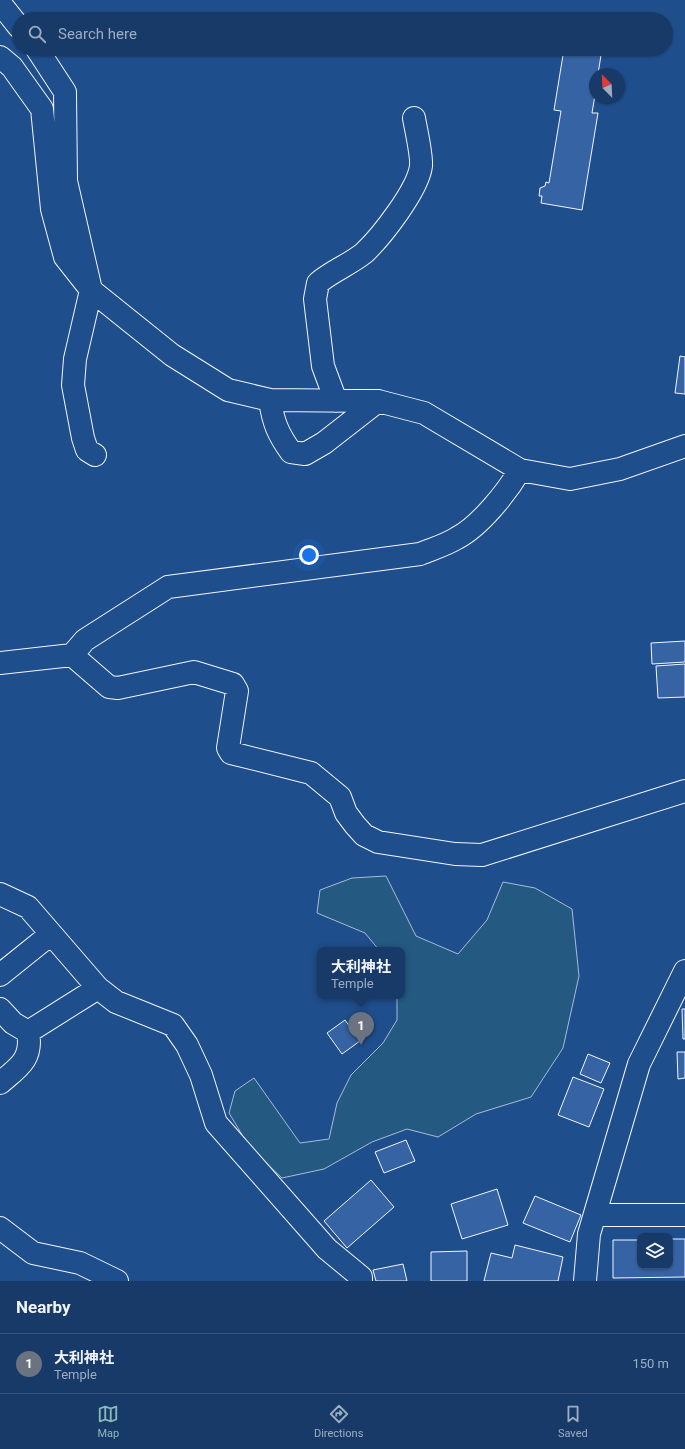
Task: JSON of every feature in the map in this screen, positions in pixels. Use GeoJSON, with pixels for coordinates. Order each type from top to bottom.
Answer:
{"type":"FeatureCollection","features":[{"type":"Feature","properties":{"kind":"street"},"geometry":{"type":"LineString","coordinates":[[0,3],[12,18]]}},
{"type":"Feature","properties":{"kind":"street"},"geometry":{"type":"LineString","coordinates":[[42,56],[65,92],[66,181],[91,290],[75,359],[73,385],[83,438],[87,450],[96,455]]}},
{"type":"Feature","properties":{"kind":"street"},"geometry":{"type":"LineString","coordinates":[[0,57],[12,68],[42,109],[52,208],[65,257],[91,290],[172,355],[228,390],[270,400],[378,401],[424,413],[520,470],[570,479],[620,469],[685,446]]}},
{"type":"Feature","properties":{"kind":"street"},"geometry":{"type":"LineString","coordinates":[[336,401],[323,366],[315,299],[318,283],[330,273],[343,268],[364,252],[386,229],[416,184],[421,166],[414,118]]}},
{"type":"Feature","properties":{"kind":"street"},"geometry":{"type":"LineString","coordinates":[[270,400],[272,415],[279,436],[291,452],[305,454],[324,443],[378,401]]}},
{"type":"Feature","properties":{"kind":"street"},"geometry":{"type":"LineString","coordinates":[[0,663],[72,655],[85,640],[168,587],[420,554],[458,538],[475,524],[513,482],[520,470]]}},
{"type":"Feature","properties":{"kind":"street"},"geometry":{"type":"LineString","coordinates":[[72,655],[110,687],[118,688],[194,672],[233,684],[236,691],[228,748],[231,753],[311,773],[340,797],[346,813],[354,825],[364,835],[378,842],[456,854],[482,855],[685,791]]}},
{"type":"Feature","properties":{"kind":"street"},"geometry":{"type":"LineString","coordinates":[[0,894],[28,907],[98,988],[116,1002],[173,1025],[187,1044],[201,1075],[216,1123],[327,1248],[361,1277],[361,1281]]}},
{"type":"Feature","properties":{"kind":"street"},"geometry":{"type":"LineString","coordinates":[[0,975],[51,934]]}},
{"type":"Feature","properties":{"kind":"street"},"geometry":{"type":"LineString","coordinates":[[585,1281],[590,1234],[639,1064],[685,971]]}},
{"type":"Feature","properties":{"kind":"street"},"geometry":{"type":"LineString","coordinates":[[28,1032],[98,988]]}},
{"type":"Feature","properties":{"kind":"street"},"geometry":{"type":"LineString","coordinates":[[0,1009],[13,1023],[28,1032]]}},
{"type":"Feature","properties":{"kind":"street"},"geometry":{"type":"LineString","coordinates":[[0,1083],[22,1065],[28,1054],[30,1044],[28,1032]]}},
{"type":"Feature","properties":{"kind":"street"},"geometry":{"type":"LineString","coordinates":[[595,1215],[685,1215]]}},
{"type":"Feature","properties":{"kind":"street"},"geometry":{"type":"LineString","coordinates":[[0,1228],[33,1253],[80,1263],[117,1281]]}},
{"type":"Feature","properties":{"kind":"shaded area"},"geometry":{"type":"Polygon","coordinates":[[[386,876],[416,936],[458,954],[487,920],[503,882],[535,888],[572,909],[579,976],[563,1048],[531,1097],[476,1114],[438,1137],[407,1129],[372,1142],[324,1169],[282,1178],[250,1148],[229,1113],[235,1091],[254,1078],[300,1143],[329,1139],[337,1103],[351,1075],[383,1043],[397,1020],[397,999],[405,999],[405,947],[377,947],[365,933],[317,913],[320,890],[352,878],[386,876]]]}},
{"type":"Feature","properties":{"kind":"building"},"geometry":{"type":"Polygon","coordinates":[[[563,56],[601,56],[599,68],[589,68],[589,104],[594,104],[592,113],[598,113],[582,210],[541,203],[542,196],[539,196],[540,188],[545,186],[546,182],[549,183],[561,111],[554,110],[563,56]]]}},
{"type":"Feature","properties":{"kind":"building"},"geometry":{"type":"Polygon","coordinates":[[[680,356],[685,357],[685,394],[675,393],[680,356]]]}},
{"type":"Feature","properties":{"kind":"building"},"geometry":{"type":"Polygon","coordinates":[[[685,641],[685,662],[652,664],[651,643],[685,641]]]}},
{"type":"Feature","properties":{"kind":"building"},"geometry":{"type":"Polygon","coordinates":[[[685,664],[685,697],[658,698],[656,666],[685,664]]]}},
{"type":"Feature","properties":{"kind":"building"},"geometry":{"type":"Polygon","coordinates":[[[682,1009],[685,1009],[685,1039],[683,1039],[682,1009]]]}},
{"type":"Feature","properties":{"kind":"building"},"geometry":{"type":"Polygon","coordinates":[[[345,1020],[360,1041],[342,1054],[327,1033],[345,1020]]]}},
{"type":"Feature","properties":{"kind":"building"},"geometry":{"type":"Polygon","coordinates":[[[677,1052],[685,1052],[685,1078],[678,1079],[677,1052]]]}},
{"type":"Feature","properties":{"kind":"building"},"geometry":{"type":"Polygon","coordinates":[[[588,1054],[610,1063],[601,1083],[580,1074],[588,1054]]]}},
{"type":"Feature","properties":{"kind":"building"},"geometry":{"type":"Polygon","coordinates":[[[573,1077],[604,1089],[589,1127],[558,1115],[573,1077]]]}},
{"type":"Feature","properties":{"kind":"building"},"geometry":{"type":"Polygon","coordinates":[[[406,1140],[415,1161],[384,1173],[375,1152],[406,1140]]]}},
{"type":"Feature","properties":{"kind":"building"},"geometry":{"type":"Polygon","coordinates":[[[371,1180],[394,1207],[347,1248],[324,1221],[371,1180]]]}},
{"type":"Feature","properties":{"kind":"building"},"geometry":{"type":"Polygon","coordinates":[[[497,1189],[508,1225],[462,1239],[451,1204],[497,1189]]]}},
{"type":"Feature","properties":{"kind":"building"},"geometry":{"type":"Polygon","coordinates":[[[535,1196],[581,1215],[570,1242],[523,1223],[535,1196]]]}},
{"type":"Feature","properties":{"kind":"building"},"geometry":{"type":"Polygon","coordinates":[[[673,1239],[685,1239],[685,1277],[613,1278],[613,1240],[637,1240],[637,1269],[673,1269],[673,1239]]]}},
{"type":"Feature","properties":{"kind":"building"},"geometry":{"type":"Polygon","coordinates":[[[515,1245],[563,1257],[558,1281],[484,1281],[491,1253],[512,1258],[515,1245]]]}},
{"type":"Feature","properties":{"kind":"building"},"geometry":{"type":"Polygon","coordinates":[[[467,1251],[467,1281],[431,1281],[431,1252],[467,1251]]]}},
{"type":"Feature","properties":{"kind":"building"},"geometry":{"type":"Polygon","coordinates":[[[403,1264],[407,1281],[376,1281],[373,1270],[403,1264]]]}},
{"type":"Feature","properties":{"kind":"place","name":"大利神社"},"geometry":{"type":"Point","coordinates":[361,1045]}}]}
